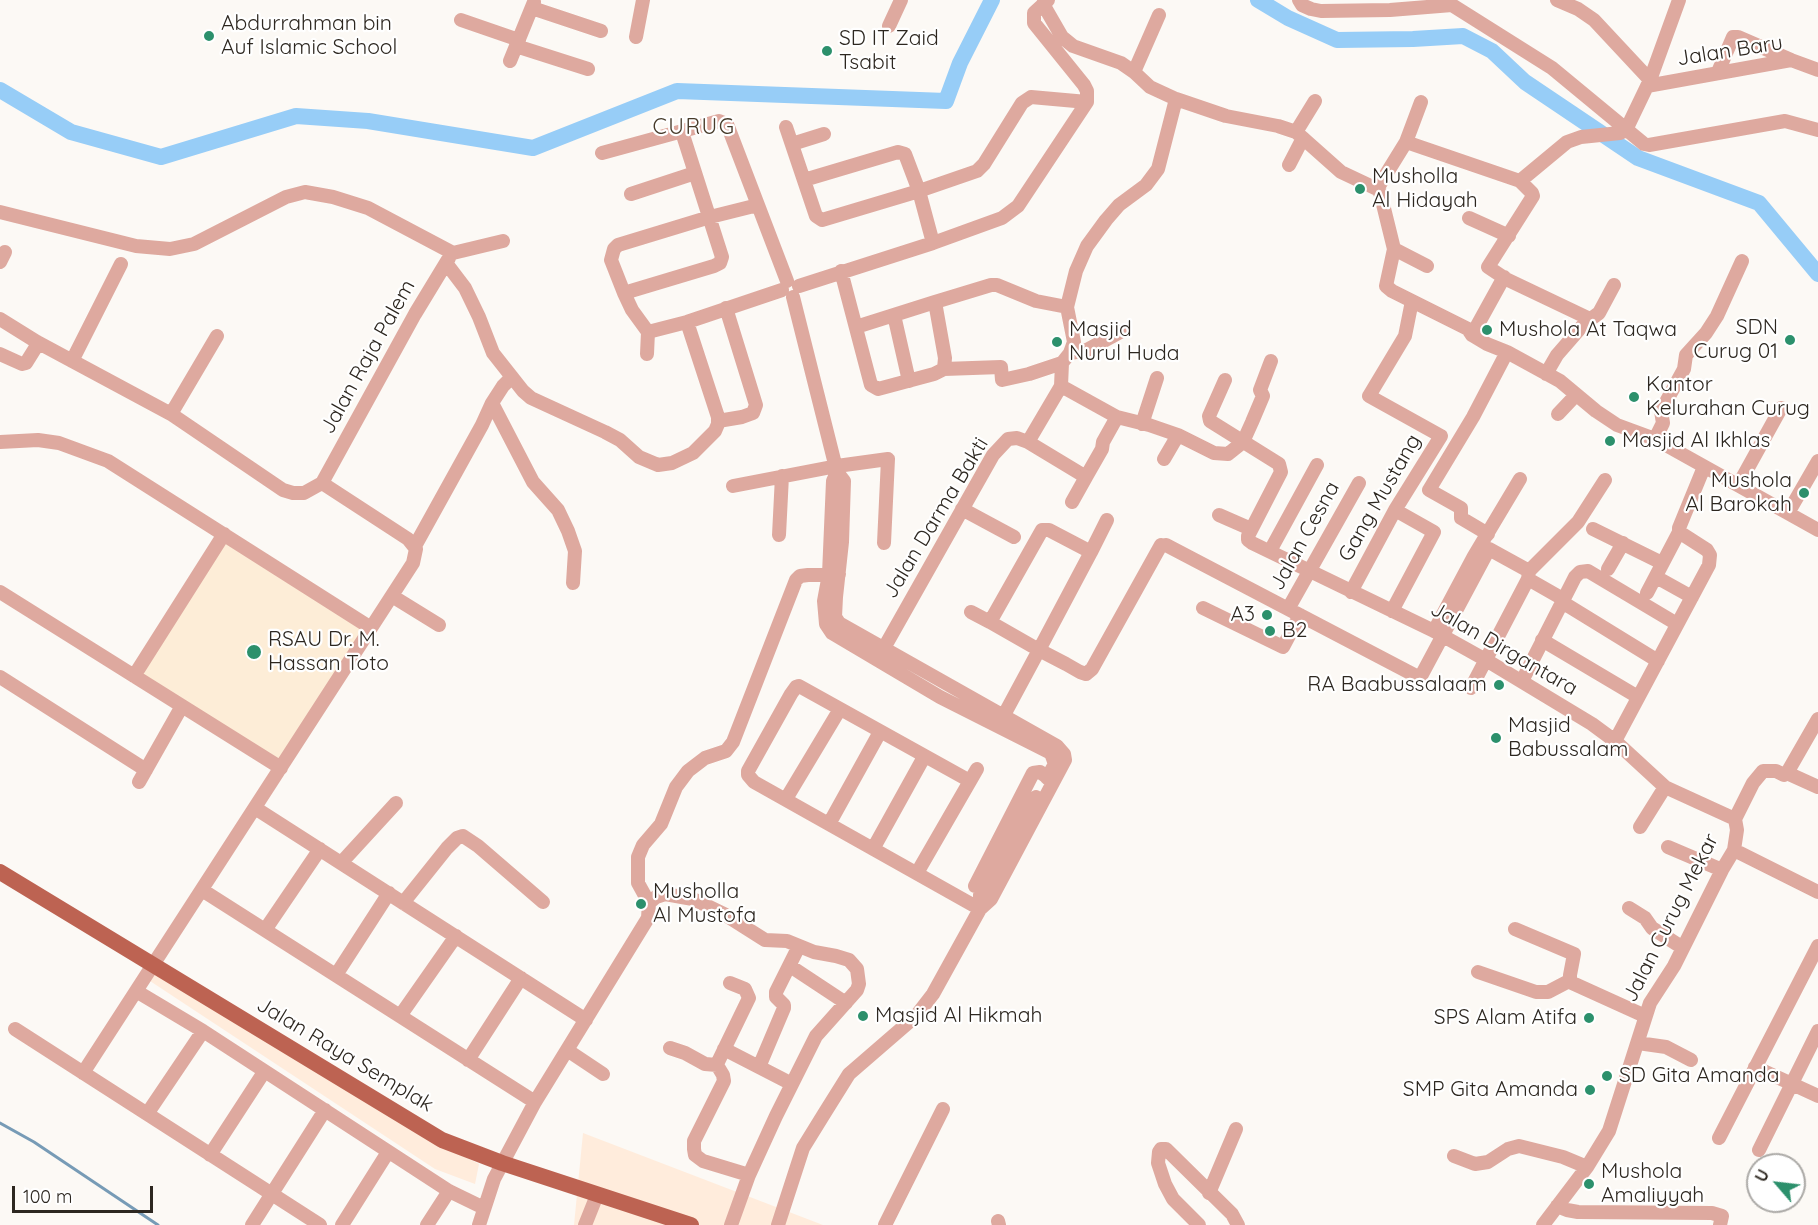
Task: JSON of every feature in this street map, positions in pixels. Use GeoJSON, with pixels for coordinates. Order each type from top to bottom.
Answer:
{"type":"FeatureCollection","features":[{"type":"Feature","properties":{"kind":"main road","name":"Jalan Raya Semplak"},"geometry":{"type":"LineString","coordinates":[[0,872],[442,1140],[597,1195],[691,1225]]}},
{"type":"Feature","properties":{"kind":"street"},"geometry":{"type":"LineString","coordinates":[[636,37],[643,0]]}},
{"type":"Feature","properties":{"kind":"street"},"geometry":{"type":"LineString","coordinates":[[889,26],[901,0]]}},
{"type":"Feature","properties":{"kind":"street"},"geometry":{"type":"LineString","coordinates":[[1299,0],[1302,5],[1321,11],[1336,5],[1453,2],[1552,68],[1623,131],[1649,145],[1785,121],[1818,130]]}},
{"type":"Feature","properties":{"kind":"street"},"geometry":{"type":"LineString","coordinates":[[1557,0],[1578,9],[1594,20],[1649,83]]}},
{"type":"Feature","properties":{"kind":"street"},"geometry":{"type":"LineString","coordinates":[[1623,131],[1649,83],[1679,0]]}},
{"type":"Feature","properties":{"kind":"street"},"geometry":{"type":"LineString","coordinates":[[648,332],[687,322],[933,243],[1002,219],[1011,213],[1024,199],[1087,102],[1087,91],[1084,85],[1034,23],[1034,13],[1045,2],[1062,37],[1073,45],[1121,63],[1150,87],[1176,99],[1226,116],[1278,126],[1299,135],[1341,172],[1377,189],[1380,192],[1394,249],[1386,286],[1468,329],[1487,344],[1507,352],[1560,381],[1617,424],[1655,439],[1818,530]]}},
{"type":"Feature","properties":{"kind":"street"},"geometry":{"type":"LineString","coordinates":[[510,61],[533,4],[601,31]]}},
{"type":"Feature","properties":{"kind":"street"},"geometry":{"type":"LineString","coordinates":[[1134,72],[1159,15]]}},
{"type":"Feature","properties":{"kind":"street"},"geometry":{"type":"LineString","coordinates":[[461,20],[588,69]]}},
{"type":"Feature","properties":{"kind":"street","name":"Jalan Baru"},"geometry":{"type":"LineString","coordinates":[[1718,72],[1734,37],[1818,70]]}},
{"type":"Feature","properties":{"kind":"street","name":"Jalan Baru"},"geometry":{"type":"LineString","coordinates":[[1649,83],[1791,60]]}},
{"type":"Feature","properties":{"kind":"street"},"geometry":{"type":"LineString","coordinates":[[786,127],[816,216],[822,220],[919,191],[981,168],[1022,103],[1031,97],[1087,102]]}},
{"type":"Feature","properties":{"kind":"street"},"geometry":{"type":"LineString","coordinates":[[1086,477],[1028,442],[1061,386],[1066,358],[1074,342],[1067,307],[1076,271],[1095,234],[1119,205],[1146,185],[1158,169],[1176,99]]}},
{"type":"Feature","properties":{"kind":"street"},"geometry":{"type":"LineString","coordinates":[[1289,165],[1299,135],[1315,100]]}},
{"type":"Feature","properties":{"kind":"street"},"geometry":{"type":"LineString","coordinates":[[1377,189],[1406,142],[1421,102]]}},
{"type":"Feature","properties":{"kind":"street"},"geometry":{"type":"LineString","coordinates":[[602,153],[719,121],[727,124],[790,289],[837,469],[834,481],[835,617],[839,623],[1057,746],[1064,754],[1065,760],[991,899],[980,909],[933,994],[916,1016],[849,1074],[803,1148],[777,1223]]}},
{"type":"Feature","properties":{"kind":"street"},"geometry":{"type":"LineString","coordinates":[[1520,181],[1567,142],[1581,137],[1623,131]]}},
{"type":"Feature","properties":{"kind":"street"},"geometry":{"type":"LineString","coordinates":[[624,293],[720,263],[722,257],[682,132]]}},
{"type":"Feature","properties":{"kind":"street"},"geometry":{"type":"LineString","coordinates":[[792,144],[824,134]]}},
{"type":"Feature","properties":{"kind":"street"},"geometry":{"type":"LineString","coordinates":[[1406,142],[1520,181],[1532,192],[1533,196],[1488,267],[1503,277],[1590,319]]}},
{"type":"Feature","properties":{"kind":"street"},"geometry":{"type":"LineString","coordinates":[[804,180],[901,152],[907,156],[933,243]]}},
{"type":"Feature","properties":{"kind":"street"},"geometry":{"type":"LineString","coordinates":[[631,194],[695,173]]}},
{"type":"Feature","properties":{"kind":"street"},"geometry":{"type":"LineString","coordinates":[[0,212],[136,246],[170,249],[194,244],[286,197],[305,192],[333,197],[368,208],[449,258],[494,353],[531,398],[605,432],[620,440],[639,457],[658,465],[672,463],[693,453],[715,431],[718,421],[687,322]]}},
{"type":"Feature","properties":{"kind":"street"},"geometry":{"type":"LineString","coordinates":[[647,354],[648,332],[632,310],[624,293],[611,260],[614,249],[618,245],[758,205]]}},
{"type":"Feature","properties":{"kind":"street"},"geometry":{"type":"LineString","coordinates":[[1469,218],[1509,236]]}},
{"type":"Feature","properties":{"kind":"street"},"geometry":{"type":"LineString","coordinates":[[449,258],[503,241]]}},
{"type":"Feature","properties":{"kind":"street"},"geometry":{"type":"LineString","coordinates":[[1394,249],[1427,266]]}},
{"type":"Feature","properties":{"kind":"street","name":"Jalan Raja Palem"},"geometry":{"type":"LineString","coordinates":[[322,483],[449,258]]}},
{"type":"Feature","properties":{"kind":"street"},"geometry":{"type":"LineString","coordinates":[[1655,439],[1662,423],[1660,411],[1684,369],[1686,355],[1706,333],[1717,316],[1742,261]]}},
{"type":"Feature","properties":{"kind":"street"},"geometry":{"type":"LineString","coordinates":[[72,361],[121,264]]}},
{"type":"Feature","properties":{"kind":"street"},"geometry":{"type":"LineString","coordinates":[[841,272],[873,387],[881,389],[934,375],[944,369],[1001,368],[1002,380],[1029,374],[1086,350],[1120,332]]}},
{"type":"Feature","properties":{"kind":"street"},"geometry":{"type":"LineString","coordinates":[[1472,334],[1503,277]]}},
{"type":"Feature","properties":{"kind":"street"},"geometry":{"type":"LineString","coordinates":[[856,327],[991,285],[997,285],[1036,301],[1067,307]]}},
{"type":"Feature","properties":{"kind":"street"},"geometry":{"type":"LineString","coordinates":[[1546,374],[1557,355],[1584,324],[1599,313],[1614,285]]}},
{"type":"Feature","properties":{"kind":"street","name":"Gang Mustang"},"geometry":{"type":"LineString","coordinates":[[1351,592],[1395,510],[1441,436],[1369,396],[1405,336],[1412,301]]}},
{"type":"Feature","properties":{"kind":"street"},"geometry":{"type":"LineString","coordinates":[[935,302],[945,358],[944,369]]}},
{"type":"Feature","properties":{"kind":"street"},"geometry":{"type":"LineString","coordinates":[[718,421],[753,413],[756,405],[726,308]]}},
{"type":"Feature","properties":{"kind":"street"},"geometry":{"type":"LineString","coordinates":[[894,315],[909,381]]}},
{"type":"Feature","properties":{"kind":"street"},"geometry":{"type":"LineString","coordinates":[[0,319],[171,414],[263,478],[288,492],[304,493],[322,483],[408,539],[415,546]]}},
{"type":"Feature","properties":{"kind":"street"},"geometry":{"type":"LineString","coordinates":[[171,414],[217,336]]}},
{"type":"Feature","properties":{"kind":"street"},"geometry":{"type":"LineString","coordinates":[[0,354],[22,364],[26,363],[36,346]]}},
{"type":"Feature","properties":{"kind":"street"},"geometry":{"type":"LineString","coordinates":[[1488,534],[1461,519],[1461,508],[1429,490],[1467,428],[1507,352]]}},
{"type":"Feature","properties":{"kind":"street"},"geometry":{"type":"LineString","coordinates":[[1061,386],[1117,417],[1178,435],[1214,453],[1228,454],[1243,442],[1263,396],[1260,390],[1271,361]]}},
{"type":"Feature","properties":{"kind":"street"},"geometry":{"type":"LineString","coordinates":[[83,1073],[413,562],[416,555],[415,546],[492,403],[512,377]]}},
{"type":"Feature","properties":{"kind":"street"},"geometry":{"type":"LineString","coordinates":[[1142,424],[1157,378]]}},
{"type":"Feature","properties":{"kind":"street"},"geometry":{"type":"LineString","coordinates":[[1225,380],[1209,416],[1210,421],[1279,464],[1281,472],[1251,529],[1248,540],[1259,548],[1270,551],[1317,465]]}},
{"type":"Feature","properties":{"kind":"street"},"geometry":{"type":"LineString","coordinates":[[1558,414],[1576,395]]}},
{"type":"Feature","properties":{"kind":"street"},"geometry":{"type":"LineString","coordinates":[[492,403],[534,482],[558,510],[568,531],[575,551],[573,583]]}},
{"type":"Feature","properties":{"kind":"street"},"geometry":{"type":"LineString","coordinates":[[1739,484],[1781,408]]}},
{"type":"Feature","properties":{"kind":"street"},"geometry":{"type":"LineString","coordinates":[[1072,502],[1117,417]]}},
{"type":"Feature","properties":{"kind":"street"},"geometry":{"type":"LineString","coordinates":[[1164,459],[1178,435]]}},
{"type":"Feature","properties":{"kind":"street","name":"Jalan Darma Bakti"},"geometry":{"type":"LineString","coordinates":[[884,648],[998,448],[1008,439],[1017,438],[1028,442]]}},
{"type":"Feature","properties":{"kind":"street"},"geometry":{"type":"LineString","coordinates":[[0,442],[38,440],[59,443],[92,454],[124,470],[371,628]]}},
{"type":"Feature","properties":{"kind":"street"},"geometry":{"type":"LineString","coordinates":[[733,486],[888,459],[884,543]]}},
{"type":"Feature","properties":{"kind":"street"},"geometry":{"type":"LineString","coordinates":[[1788,513],[1818,461]]}},
{"type":"Feature","properties":{"kind":"street"},"geometry":{"type":"LineString","coordinates":[[1647,593],[1679,531],[1704,467]]}},
{"type":"Feature","properties":{"kind":"street"},"geometry":{"type":"LineString","coordinates":[[779,535],[782,476]]}},
{"type":"Feature","properties":{"kind":"street"},"geometry":{"type":"LineString","coordinates":[[1438,633],[1485,549],[1488,534],[1520,478]]}},
{"type":"Feature","properties":{"kind":"street"},"geometry":{"type":"LineString","coordinates":[[1471,688],[1528,575],[1578,522],[1605,480]]}},
{"type":"Feature","properties":{"kind":"street","name":"Jalan Cesna"},"geometry":{"type":"LineString","coordinates":[[1203,608],[1283,647],[1311,571],[1359,483]]}},
{"type":"Feature","properties":{"kind":"street"},"geometry":{"type":"LineString","coordinates":[[962,509],[1014,537]]}},
{"type":"Feature","properties":{"kind":"street"},"geometry":{"type":"LineString","coordinates":[[1392,610],[1434,532],[1395,510]]}},
{"type":"Feature","properties":{"kind":"street"},"geometry":{"type":"LineString","coordinates":[[1219,515],[1251,529]]}},
{"type":"Feature","properties":{"kind":"street"},"geometry":{"type":"LineString","coordinates":[[1004,715],[1107,520]]}},
{"type":"Feature","properties":{"kind":"street"},"geometry":{"type":"LineString","coordinates":[[1593,529],[1662,563]]}},
{"type":"Feature","properties":{"kind":"street"},"geometry":{"type":"LineString","coordinates":[[990,622],[1042,530],[1049,530],[1091,552]]}},
{"type":"Feature","properties":{"kind":"street"},"geometry":{"type":"LineString","coordinates":[[1615,741],[1708,565],[1710,555],[1704,546],[1679,531]]}},
{"type":"Feature","properties":{"kind":"street"},"geometry":{"type":"LineString","coordinates":[[134,676],[225,534]]}},
{"type":"Feature","properties":{"kind":"street"},"geometry":{"type":"LineString","coordinates":[[1608,569],[1623,543]]}},
{"type":"Feature","properties":{"kind":"street"},"geometry":{"type":"LineString","coordinates":[[971,612],[1086,674],[1163,545],[1294,612]]}},
{"type":"Feature","properties":{"kind":"street"},"geometry":{"type":"LineString","coordinates":[[1485,549],[1528,575],[1562,601],[1658,660]]}},
{"type":"Feature","properties":{"kind":"street","name":"Jalan Dirgantara"},"geometry":{"type":"LineString","coordinates":[[1270,551],[1438,633],[1486,660],[1592,724],[1615,741],[1665,787],[1735,819]]}},
{"type":"Feature","properties":{"kind":"street"},"geometry":{"type":"LineString","coordinates":[[1522,681],[1578,573],[1588,571],[1677,624]]}},
{"type":"Feature","properties":{"kind":"street"},"geometry":{"type":"LineString","coordinates":[[834,574],[824,601],[826,624],[832,633],[940,697],[1051,753],[1054,764],[1047,777],[1040,772],[1034,773],[975,886],[983,890],[980,895],[980,909]]}},
{"type":"Feature","properties":{"kind":"street"},"geometry":{"type":"LineString","coordinates":[[479,1225],[494,1179],[535,1102],[648,918],[649,903],[638,882],[639,857],[643,845],[661,824],[676,787],[688,771],[705,758],[726,751],[733,742],[796,580],[800,576],[834,574]]}},
{"type":"Feature","properties":{"kind":"street"},"geometry":{"type":"LineString","coordinates":[[1656,576],[1692,597]]}},
{"type":"Feature","properties":{"kind":"street"},"geometry":{"type":"LineString","coordinates":[[0,592],[281,768]]}},
{"type":"Feature","properties":{"kind":"street"},"geometry":{"type":"LineString","coordinates":[[392,596],[439,625]]}},
{"type":"Feature","properties":{"kind":"street","name":"Jalan Dirgantara"},"geometry":{"type":"LineString","coordinates":[[1294,612],[1420,678],[1438,633]]}},
{"type":"Feature","properties":{"kind":"street"},"geometry":{"type":"LineString","coordinates":[[1542,640],[1638,697]]}},
{"type":"Feature","properties":{"kind":"street"},"geometry":{"type":"LineString","coordinates":[[0,677],[142,776],[182,706]]}},
{"type":"Feature","properties":{"kind":"street"},"geometry":{"type":"LineString","coordinates":[[940,697],[948,683]]}},
{"type":"Feature","properties":{"kind":"street"},"geometry":{"type":"LineString","coordinates":[[918,873],[973,775],[924,757],[802,686],[796,687],[748,771],[750,779],[980,909]]}},
{"type":"Feature","properties":{"kind":"street"},"geometry":{"type":"LineString","coordinates":[[786,800],[840,709]]}},
{"type":"Feature","properties":{"kind":"street"},"geometry":{"type":"LineString","coordinates":[[1818,719],[1787,773],[1818,788]]}},
{"type":"Feature","properties":{"kind":"street"},"geometry":{"type":"LineString","coordinates":[[830,824],[880,732]]}},
{"type":"Feature","properties":{"kind":"street"},"geometry":{"type":"LineString","coordinates":[[873,849],[924,757]]}},
{"type":"Feature","properties":{"kind":"street","name":"Jalan Curug Mekar"},"geometry":{"type":"LineString","coordinates":[[1542,1225],[1587,1167],[1609,1131],[1650,1003],[1674,966],[1734,850],[1737,830],[1735,819],[1758,775],[1763,771],[1776,771],[1784,775],[1787,773]]}},
{"type":"Feature","properties":{"kind":"street"},"geometry":{"type":"LineString","coordinates":[[1640,827],[1665,787]]}},
{"type":"Feature","properties":{"kind":"street"},"geometry":{"type":"LineString","coordinates":[[341,863],[396,803]]}},
{"type":"Feature","properties":{"kind":"street"},"geometry":{"type":"LineString","coordinates":[[255,808],[586,1020]]}},
{"type":"Feature","properties":{"kind":"street"},"geometry":{"type":"LineString","coordinates":[[403,903],[447,848],[457,838],[463,836],[478,846],[543,902]]}},
{"type":"Feature","properties":{"kind":"street"},"geometry":{"type":"LineString","coordinates":[[1668,847],[1722,870]]}},
{"type":"Feature","properties":{"kind":"street"},"geometry":{"type":"LineString","coordinates":[[265,930],[320,849]]}},
{"type":"Feature","properties":{"kind":"street"},"geometry":{"type":"LineString","coordinates":[[1734,850],[1818,892]]}},
{"type":"Feature","properties":{"kind":"street"},"geometry":{"type":"LineString","coordinates":[[202,890],[535,1102]]}},
{"type":"Feature","properties":{"kind":"street"},"geometry":{"type":"LineString","coordinates":[[336,975],[389,894]]}},
{"type":"Feature","properties":{"kind":"street"},"geometry":{"type":"LineString","coordinates":[[649,903],[665,894],[693,899],[724,914],[765,940],[787,941],[849,960],[856,969],[859,984],[857,990],[816,1036],[749,1175],[731,1225]]}},
{"type":"Feature","properties":{"kind":"street"},"geometry":{"type":"LineString","coordinates":[[1629,908],[1645,918],[1652,928],[1683,948]]}},
{"type":"Feature","properties":{"kind":"street"},"geometry":{"type":"LineString","coordinates":[[1478,972],[1536,992],[1548,992],[1569,981],[1575,954],[1515,929]]}},
{"type":"Feature","properties":{"kind":"street"},"geometry":{"type":"LineString","coordinates":[[400,1016],[456,936]]}},
{"type":"Feature","properties":{"kind":"street"},"geometry":{"type":"LineString","coordinates":[[759,1067],[784,1008],[776,997],[776,992],[799,946]]}},
{"type":"Feature","properties":{"kind":"street"},"geometry":{"type":"LineString","coordinates":[[1719,1138],[1818,946]]}},
{"type":"Feature","properties":{"kind":"street"},"geometry":{"type":"LineString","coordinates":[[790,966],[846,1003]]}},
{"type":"Feature","properties":{"kind":"street"},"geometry":{"type":"LineString","coordinates":[[468,1060],[521,978]]}},
{"type":"Feature","properties":{"kind":"street"},"geometry":{"type":"LineString","coordinates":[[1569,981],[1645,1016]]}},
{"type":"Feature","properties":{"kind":"street"},"geometry":{"type":"LineString","coordinates":[[717,1065],[748,998],[745,989],[729,983]]}},
{"type":"Feature","properties":{"kind":"street"},"geometry":{"type":"LineString","coordinates":[[136,991],[203,1031],[449,1191],[484,1208]]}},
{"type":"Feature","properties":{"kind":"street"},"geometry":{"type":"LineString","coordinates":[[15,1029],[320,1225]]}},
{"type":"Feature","properties":{"kind":"street"},"geometry":{"type":"LineString","coordinates":[[147,1114],[203,1031]]}},
{"type":"Feature","properties":{"kind":"street"},"geometry":{"type":"LineString","coordinates":[[1759,1150],[1818,1031]]}},
{"type":"Feature","properties":{"kind":"street"},"geometry":{"type":"LineString","coordinates":[[1638,1043],[1666,1047],[1691,1060]]}},
{"type":"Feature","properties":{"kind":"street"},"geometry":{"type":"LineString","coordinates":[[670,1048],[705,1064],[717,1065]]}},
{"type":"Feature","properties":{"kind":"street"},"geometry":{"type":"LineString","coordinates":[[724,1049],[792,1084]]}},
{"type":"Feature","properties":{"kind":"street"},"geometry":{"type":"LineString","coordinates":[[567,1050],[603,1074]]}},
{"type":"Feature","properties":{"kind":"street"},"geometry":{"type":"LineString","coordinates":[[717,1065],[724,1082],[694,1141],[695,1155],[703,1161],[749,1175]]}},
{"type":"Feature","properties":{"kind":"street"},"geometry":{"type":"LineString","coordinates":[[1755,1067],[1818,1096]]}},
{"type":"Feature","properties":{"kind":"street"},"geometry":{"type":"LineString","coordinates":[[210,1155],[264,1072]]}},
{"type":"Feature","properties":{"kind":"street"},"geometry":{"type":"LineString","coordinates":[[885,1225],[943,1109]]}},
{"type":"Feature","properties":{"kind":"street"},"geometry":{"type":"LineString","coordinates":[[252,1225],[325,1110]]}},
{"type":"Feature","properties":{"kind":"street"},"geometry":{"type":"LineString","coordinates":[[1209,1193],[1236,1130]]}},
{"type":"Feature","properties":{"kind":"street"},"geometry":{"type":"LineString","coordinates":[[1454,1156],[1475,1164],[1488,1162],[1508,1149],[1519,1146],[1563,1157],[1587,1167]]}},
{"type":"Feature","properties":{"kind":"street"},"geometry":{"type":"LineString","coordinates":[[1199,1225],[1173,1199],[1165,1184],[1158,1162],[1161,1149],[1166,1149],[1232,1214],[1238,1225]]}},
{"type":"Feature","properties":{"kind":"street"},"geometry":{"type":"LineString","coordinates":[[342,1225],[388,1152]]}},
{"type":"Feature","properties":{"kind":"street"},"geometry":{"type":"LineString","coordinates":[[427,1225],[449,1191]]}},
{"type":"Feature","properties":{"kind":"street"},"geometry":{"type":"LineString","coordinates":[[585,1225],[597,1195]]}},
{"type":"Feature","properties":{"kind":"street"},"geometry":{"type":"LineString","coordinates":[[1557,1206],[1578,1212],[1712,1213],[1722,1216],[1720,1225]]}},
{"type":"Feature","properties":{"kind":"shaded area","name":"RSAU Dr. M. Hassan Toto"},"geometry":{"type":"Polygon","coordinates":[[[224,540],[370,628],[280,766],[140,675],[224,540]]]}},
{"type":"Feature","properties":{"kind":"shaded area"},"geometry":{"type":"Polygon","coordinates":[[[157,971],[440,1144],[479,1164],[475,1184],[435,1169],[150,981],[157,971]]]}},
{"type":"Feature","properties":{"kind":"shaded area"},"geometry":{"type":"Polygon","coordinates":[[[583,1133],[823,1225],[574,1225],[583,1133]]]}},
{"type":"Feature","properties":{"kind":"waterway"},"geometry":{"type":"LineString","coordinates":[[0,90],[71,132],[161,157],[296,116],[368,121],[533,148],[677,91],[946,101],[960,63],[992,0]]}},
{"type":"Feature","properties":{"kind":"waterway"},"geometry":{"type":"LineString","coordinates":[[1258,0],[1288,18],[1337,40],[1463,36],[1492,51],[1525,82],[1638,158],[1759,203],[1818,274]]}},
{"type":"Feature","properties":{"kind":"waterway"},"geometry":{"type":"LineString","coordinates":[[0,1123],[34,1142],[158,1225]]}},
{"type":"Feature","properties":{"kind":"place","name":"Abdurrahman bin Auf Islamic School"},"geometry":{"type":"Point","coordinates":[209,36]}},
{"type":"Feature","properties":{"kind":"place","name":"SD IT Zaid Tsabit"},"geometry":{"type":"Point","coordinates":[827,51]}},
{"type":"Feature","properties":{"kind":"place","name":"Musholla Al Hidayah"},"geometry":{"type":"Point","coordinates":[1360,189]}},
{"type":"Feature","properties":{"kind":"place","name":"Mushola At Taqwa"},"geometry":{"type":"Point","coordinates":[1487,330]}},
{"type":"Feature","properties":{"kind":"place","name":"SDN Curug 01"},"geometry":{"type":"Point","coordinates":[1790,340]}},
{"type":"Feature","properties":{"kind":"place","name":"Masjid Nurul Huda"},"geometry":{"type":"Point","coordinates":[1057,342]}},
{"type":"Feature","properties":{"kind":"place","name":"Kantor Kelurahan Curug"},"geometry":{"type":"Point","coordinates":[1634,397]}},
{"type":"Feature","properties":{"kind":"place","name":"Masjid Al Ikhlas"},"geometry":{"type":"Point","coordinates":[1610,441]}},
{"type":"Feature","properties":{"kind":"place","name":"Mushola Al Barokah"},"geometry":{"type":"Point","coordinates":[1804,493]}},
{"type":"Feature","properties":{"kind":"place","name":"A3"},"geometry":{"type":"Point","coordinates":[1267,615]}},
{"type":"Feature","properties":{"kind":"place","name":"B2"},"geometry":{"type":"Point","coordinates":[1270,631]}},
{"type":"Feature","properties":{"kind":"place","name":"RSAU Dr. M. Hassan Toto"},"geometry":{"type":"Point","coordinates":[254,652]}},
{"type":"Feature","properties":{"kind":"place","name":"RA Baabussalaam"},"geometry":{"type":"Point","coordinates":[1499,685]}},
{"type":"Feature","properties":{"kind":"place","name":"Masjid Babussalam"},"geometry":{"type":"Point","coordinates":[1496,738]}},
{"type":"Feature","properties":{"kind":"place","name":"Musholla Al Mustofa"},"geometry":{"type":"Point","coordinates":[641,904]}},
{"type":"Feature","properties":{"kind":"place","name":"Masjid Al Hikmah"},"geometry":{"type":"Point","coordinates":[863,1016]}},
{"type":"Feature","properties":{"kind":"place","name":"SPS Alam Atifa"},"geometry":{"type":"Point","coordinates":[1589,1018]}},
{"type":"Feature","properties":{"kind":"place","name":"SD Gita Amanda"},"geometry":{"type":"Point","coordinates":[1607,1076]}},
{"type":"Feature","properties":{"kind":"place","name":"SMP Gita Amanda"},"geometry":{"type":"Point","coordinates":[1590,1090]}},
{"type":"Feature","properties":{"kind":"place","name":"Mushola Amaliyyah"},"geometry":{"type":"Point","coordinates":[1589,1184]}},
{"type":"Feature","properties":{"kind":"district","name":"CURUG"},"geometry":{"type":"Point","coordinates":[694,127]}}]}
